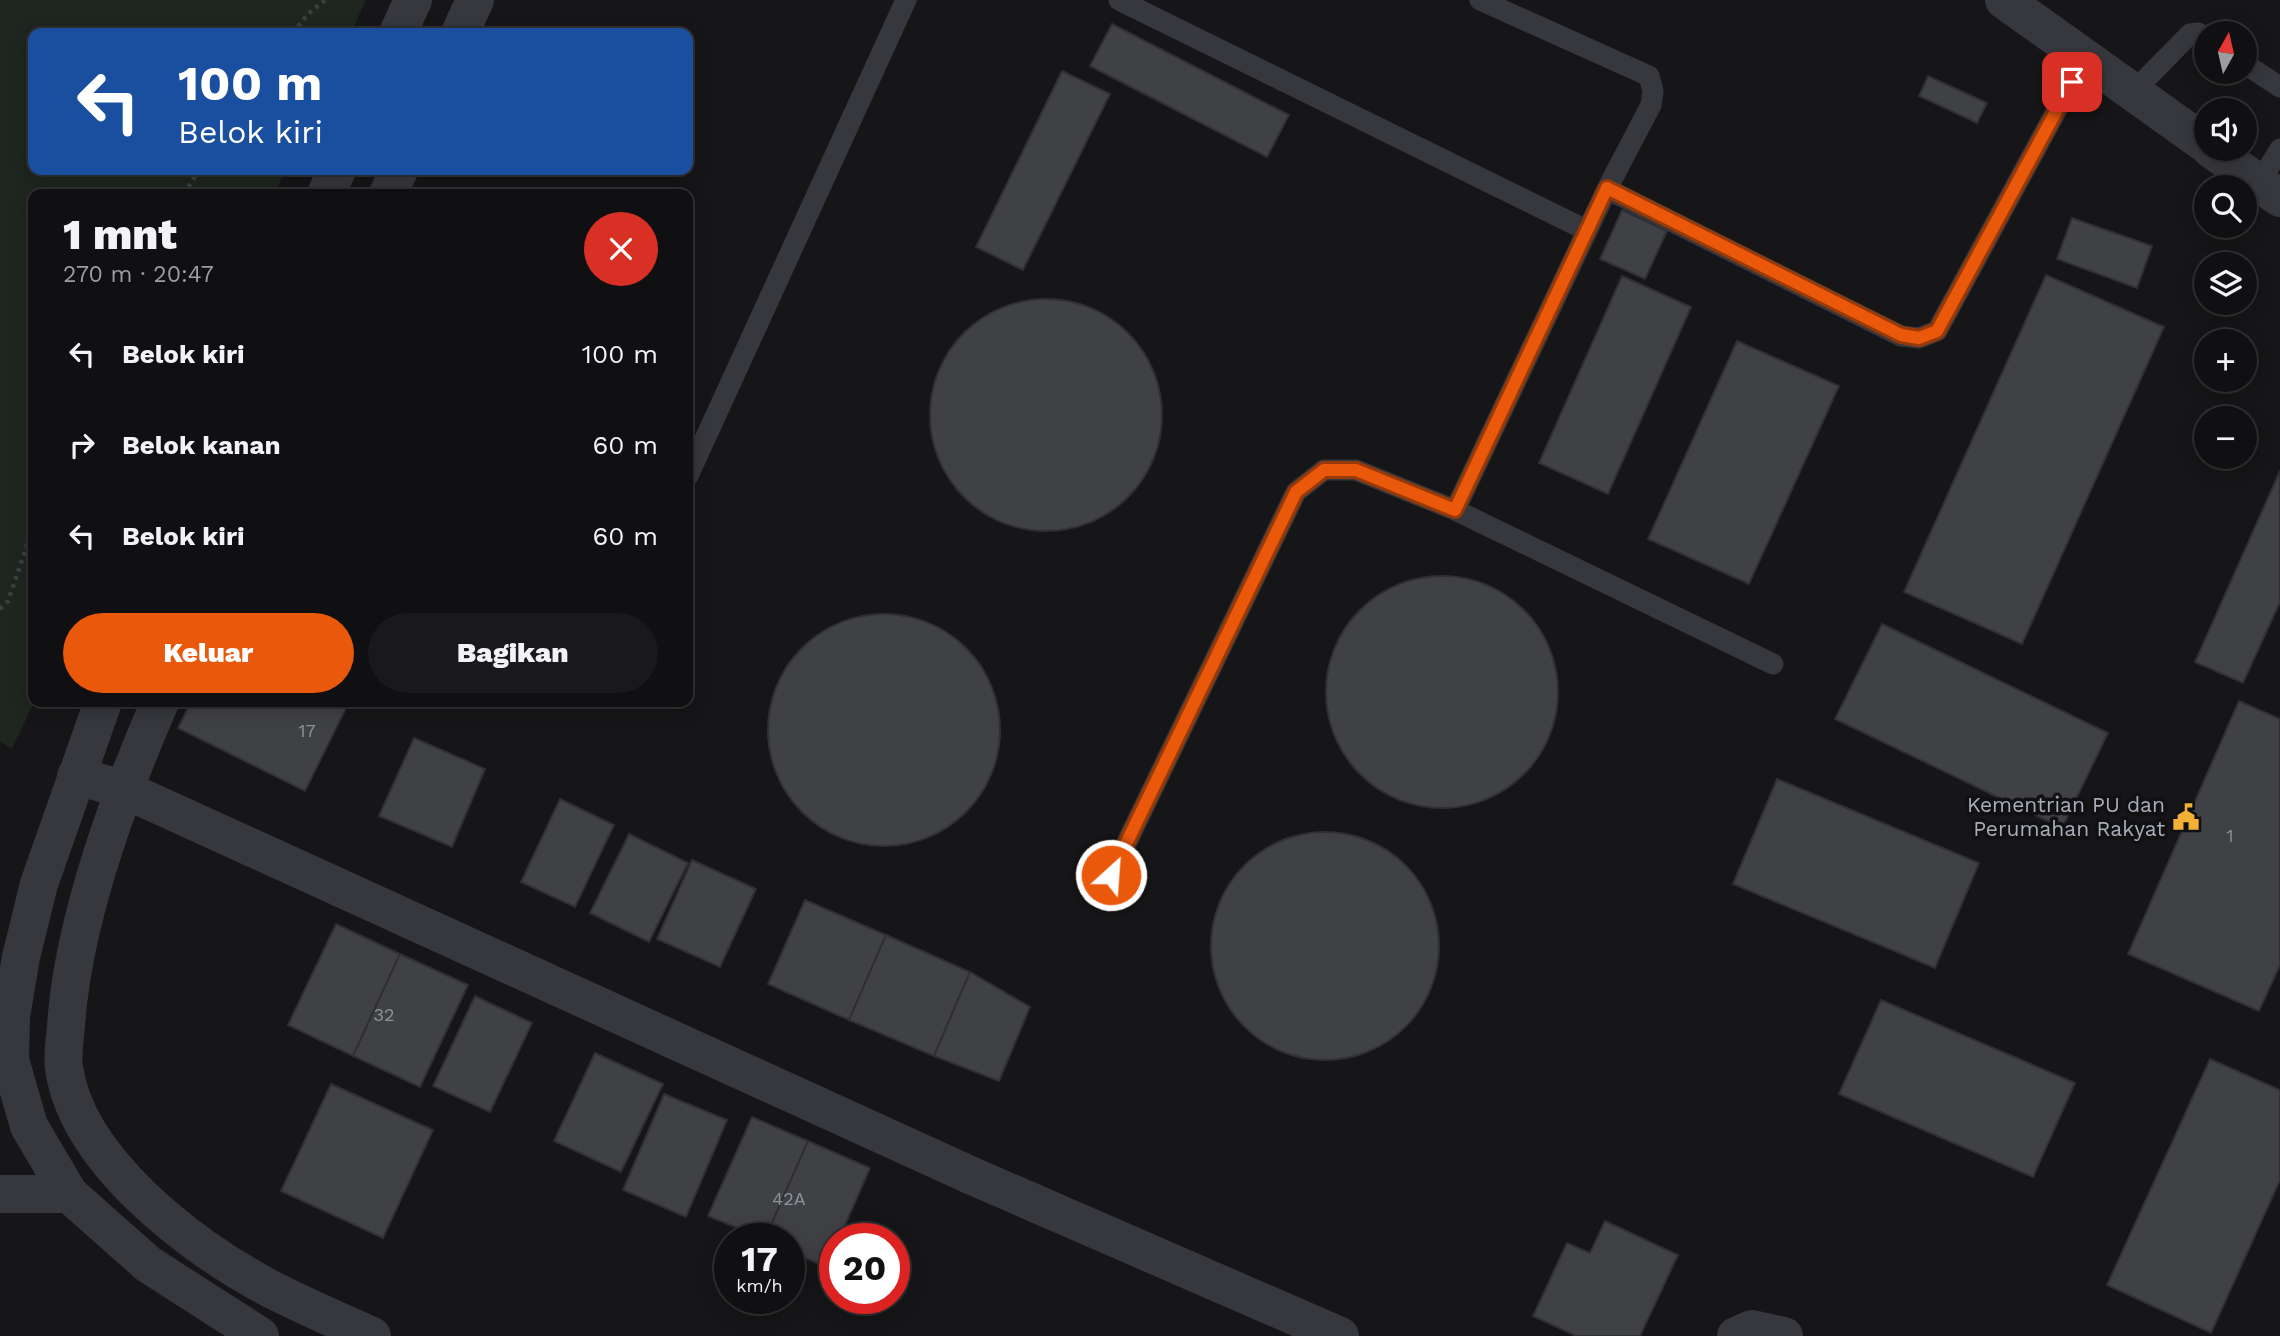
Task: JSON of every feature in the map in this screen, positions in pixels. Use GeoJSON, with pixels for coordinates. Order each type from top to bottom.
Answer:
{"type":"FeatureCollection","features":[{"type":"Feature","properties":{"kind":"street"},"geometry":{"type":"LineString","coordinates":[[400,28],[413,0]]}},
{"type":"Feature","properties":{"kind":"street"},"geometry":{"type":"LineString","coordinates":[[462,28],[475,0]]}},
{"type":"Feature","properties":{"kind":"street"},"geometry":{"type":"LineString","coordinates":[[2004,0],[2194,136]]}},
{"type":"Feature","properties":{"kind":"street"},"geometry":{"type":"LineString","coordinates":[[2228,161],[2269,190]]}},
{"type":"Feature","properties":{"kind":"street"},"geometry":{"type":"LineString","coordinates":[[101,707],[39,884],[21,957],[5,1067],[29,1126],[69,1194],[148,1264],[260,1336]]}},
{"type":"Feature","properties":{"kind":"street"},"geometry":{"type":"LineString","coordinates":[[158,707],[122,789],[93,888],[68,993],[64,1067],[79,1117],[117,1172],[182,1232],[266,1287],[372,1336]]}},
{"type":"Feature","properties":{"kind":"street"},"geometry":{"type":"LineString","coordinates":[[76,776],[122,789],[970,1175],[1340,1336]]}},
{"type":"Feature","properties":{"kind":"street"},"geometry":{"type":"LineString","coordinates":[[0,1194],[69,1194]]}},
{"type":"Feature","properties":{"kind":"street"},"geometry":{"type":"LineString","coordinates":[[1736,1336],[1752,1329],[1784,1336]]}},
{"type":"Feature","properties":{"kind":"lane"},"geometry":{"type":"LineString","coordinates":[[693,465],[906,0]]}},
{"type":"Feature","properties":{"kind":"lane"},"geometry":{"type":"LineString","coordinates":[[1119,0],[1587,230]]}},
{"type":"Feature","properties":{"kind":"lane"},"geometry":{"type":"LineString","coordinates":[[1455,510],[1607,188],[1651,106],[1653,91],[1648,76],[1480,0]]}},
{"type":"Feature","properties":{"kind":"lane"},"geometry":{"type":"LineString","coordinates":[[2133,92],[2190,34],[2194,34]]}},
{"type":"Feature","properties":{"kind":"lane"},"geometry":{"type":"LineString","coordinates":[[1607,188],[1901,335],[1919,338],[1937,331],[2085,58]]}},
{"type":"Feature","properties":{"kind":"lane"},"geometry":{"type":"LineString","coordinates":[[2258,73],[2280,87]]}},
{"type":"Feature","properties":{"kind":"lane"},"geometry":{"type":"LineString","coordinates":[[2269,190],[2280,149]]}},
{"type":"Feature","properties":{"kind":"lane"},"geometry":{"type":"LineString","coordinates":[[1111,875],[1296,492],[1324,470],[1356,470],[1455,510],[1773,664]]}},
{"type":"Feature","properties":{"kind":"path"},"geometry":{"type":"LineString","coordinates":[[297,28],[307,14],[325,0]]}},
{"type":"Feature","properties":{"kind":"path"},"geometry":{"type":"LineString","coordinates":[[0,609],[8,601],[28,543]]}},
{"type":"Feature","properties":{"kind":"shaded area"},"geometry":{"type":"Polygon","coordinates":[[[0,0],[366,0],[353,28],[28,28],[28,175],[284,175],[276,189],[28,189],[28,707],[32,707],[12,749],[0,741],[0,0]]]}},
{"type":"Feature","properties":{"kind":"building"},"geometry":{"type":"Polygon","coordinates":[[[1112,24],[1289,115],[1267,157],[1090,66],[1112,24]]]}},
{"type":"Feature","properties":{"kind":"building"},"geometry":{"type":"Polygon","coordinates":[[[1062,71],[1110,94],[1023,270],[976,247],[1062,71]]]}},
{"type":"Feature","properties":{"kind":"building"},"geometry":{"type":"Polygon","coordinates":[[[1928,76],[1987,103],[1977,123],[1919,96],[1928,76]]]}},
{"type":"Feature","properties":{"kind":"building"},"geometry":{"type":"Polygon","coordinates":[[[1622,210],[1667,231],[1645,279],[1600,259],[1622,210]]]}},
{"type":"Feature","properties":{"kind":"building"},"geometry":{"type":"Polygon","coordinates":[[[2072,218],[2152,246],[2137,288],[2057,259],[2072,218]]]}},
{"type":"Feature","properties":{"kind":"building"},"geometry":{"type":"Polygon","coordinates":[[[2046,275],[2164,327],[2022,644],[1904,592],[2046,275]]]}},
{"type":"Feature","properties":{"kind":"building"},"geometry":{"type":"Polygon","coordinates":[[[1622,276],[1691,307],[1608,494],[1539,463],[1622,276]]]}},
{"type":"Feature","properties":{"kind":"building"},"geometry":{"type":"Polygon","coordinates":[[[1035,299],[1057,299],[1101,312],[1120,325],[1136,341],[1149,360],[1157,381],[1162,415],[1160,438],[1149,470],[1136,489],[1120,505],[1101,518],[1080,526],[1057,531],[1035,531],[991,518],[972,505],[956,489],[943,470],[935,449],[930,426],[930,404],[943,360],[956,341],[972,325],[991,312],[1012,304],[1035,299]]]}},
{"type":"Feature","properties":{"kind":"building"},"geometry":{"type":"Polygon","coordinates":[[[1737,341],[1839,386],[1749,584],[1648,539],[1737,341]]]}},
{"type":"Feature","properties":{"kind":"building"},"geometry":{"type":"Polygon","coordinates":[[[2280,471],[2280,602],[2243,683],[2195,662],[2280,471]]]}},
{"type":"Feature","properties":{"kind":"building"},"geometry":{"type":"Polygon","coordinates":[[[1431,576],[1453,576],[1497,589],[1516,602],[1532,618],[1550,647],[1558,692],[1550,737],[1539,757],[1516,782],[1487,800],[1453,808],[1431,808],[1387,795],[1368,782],[1352,766],[1334,737],[1326,703],[1326,681],[1339,637],[1352,618],[1368,602],[1397,584],[1431,576]]]}},
{"type":"Feature","properties":{"kind":"building"},"geometry":{"type":"Polygon","coordinates":[[[873,614],[895,614],[939,627],[958,640],[974,656],[987,675],[995,696],[1000,730],[998,753],[987,785],[974,804],[958,820],[939,833],[918,841],[895,846],[873,846],[829,833],[810,820],[794,804],[781,785],[773,764],[768,741],[768,719],[781,675],[794,656],[810,640],[829,627],[850,619],[873,614]]]}},
{"type":"Feature","properties":{"kind":"building"},"geometry":{"type":"Polygon","coordinates":[[[1882,624],[2108,733],[2062,828],[1835,719],[1882,624]]]}},
{"type":"Feature","properties":{"kind":"building"},"geometry":{"type":"Polygon","coordinates":[[[2239,701],[2280,719],[2280,965],[2259,1011],[2128,954],[2239,701]]]}},
{"type":"Feature","properties":{"kind":"building"},"geometry":{"type":"Polygon","coordinates":[[[188,707],[347,707],[305,791],[178,728],[188,707]]]}},
{"type":"Feature","properties":{"kind":"building"},"geometry":{"type":"Polygon","coordinates":[[[414,738],[485,769],[452,847],[379,816],[414,738]]]}},
{"type":"Feature","properties":{"kind":"building"},"geometry":{"type":"Polygon","coordinates":[[[1777,779],[1979,863],[1935,968],[1733,884],[1777,779]]]}},
{"type":"Feature","properties":{"kind":"building"},"geometry":{"type":"Polygon","coordinates":[[[560,799],[614,825],[575,907],[521,882],[560,799]]]}},
{"type":"Feature","properties":{"kind":"building"},"geometry":{"type":"Polygon","coordinates":[[[1325,832],[1347,834],[1379,845],[1406,865],[1426,892],[1437,924],[1437,968],[1426,1000],[1406,1027],[1379,1047],[1347,1058],[1325,1060],[1303,1058],[1271,1047],[1244,1027],[1224,1000],[1213,968],[1211,946],[1213,924],[1224,892],[1244,865],[1271,845],[1303,834],[1325,832]]]}},
{"type":"Feature","properties":{"kind":"building"},"geometry":{"type":"Polygon","coordinates":[[[629,834],[688,863],[649,942],[590,913],[629,834]]]}},
{"type":"Feature","properties":{"kind":"building"},"geometry":{"type":"Polygon","coordinates":[[[692,860],[756,889],[720,967],[657,939],[692,860]]]}},
{"type":"Feature","properties":{"kind":"building"},"geometry":{"type":"Polygon","coordinates":[[[805,900],[886,935],[849,1020],[768,984],[805,900]]]}},
{"type":"Feature","properties":{"kind":"building"},"geometry":{"type":"Polygon","coordinates":[[[336,924],[400,954],[353,1056],[288,1025],[336,924]]]}},
{"type":"Feature","properties":{"kind":"building"},"geometry":{"type":"Polygon","coordinates":[[[886,935],[970,972],[934,1056],[849,1020],[886,935]]]}},
{"type":"Feature","properties":{"kind":"building"},"geometry":{"type":"Polygon","coordinates":[[[400,954],[468,985],[420,1087],[353,1056],[400,954]]]}},
{"type":"Feature","properties":{"kind":"building"},"geometry":{"type":"Polygon","coordinates":[[[970,972],[1030,1007],[999,1081],[934,1056],[970,972]]]}},
{"type":"Feature","properties":{"kind":"building"},"geometry":{"type":"Polygon","coordinates":[[[475,996],[532,1023],[490,1112],[433,1086],[475,996]]]}},
{"type":"Feature","properties":{"kind":"building"},"geometry":{"type":"Polygon","coordinates":[[[1881,1000],[2075,1083],[2033,1177],[1839,1094],[1881,1000]]]}},
{"type":"Feature","properties":{"kind":"building"},"geometry":{"type":"Polygon","coordinates":[[[595,1053],[663,1084],[621,1172],[554,1141],[595,1053]]]}},
{"type":"Feature","properties":{"kind":"building"},"geometry":{"type":"Polygon","coordinates":[[[2210,1059],[2280,1090],[2280,1180],[2211,1333],[2107,1285],[2210,1059]]]}},
{"type":"Feature","properties":{"kind":"building"},"geometry":{"type":"Polygon","coordinates":[[[331,1084],[433,1130],[383,1238],[281,1191],[331,1084]]]}},
{"type":"Feature","properties":{"kind":"building"},"geometry":{"type":"Polygon","coordinates":[[[664,1094],[727,1120],[686,1217],[623,1190],[664,1094]]]}},
{"type":"Feature","properties":{"kind":"building"},"geometry":{"type":"Polygon","coordinates":[[[752,1117],[808,1141],[772,1223],[725,1223],[708,1216],[752,1117]]]}},
{"type":"Feature","properties":{"kind":"building"},"geometry":{"type":"Polygon","coordinates":[[[808,1141],[870,1168],[846,1223],[819,1223],[819,1264],[805,1258],[805,1223],[772,1223],[808,1141]]]}},
{"type":"Feature","properties":{"kind":"building"},"geometry":{"type":"Polygon","coordinates":[[[1605,1221],[1678,1255],[1640,1336],[1576,1336],[1533,1316],[1567,1243],[1590,1253],[1605,1221]]]}},
{"type":"Feature","properties":{"kind":"place","name":"Kementrian PU dan Perumahan Rakyat"},"geometry":{"type":"Point","coordinates":[2186,817]}},
{"type":"Feature","properties":{"kind":"route"},"geometry":{"type":"LineString","coordinates":[[1111,875],[1296,492],[1324,470],[1356,470],[1455,510],[1607,188],[1901,335],[1919,338],[1937,331],[2072,82]]}}]}
